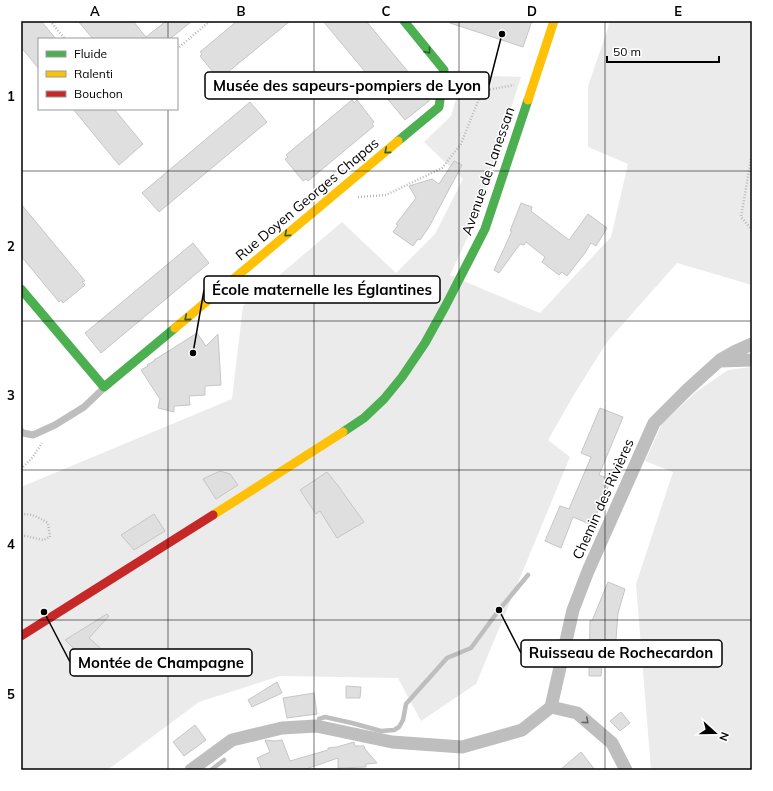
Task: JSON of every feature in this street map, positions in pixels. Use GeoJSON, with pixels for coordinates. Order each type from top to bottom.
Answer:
{"type":"FeatureCollection","features":[{"type":"Feature","properties":{"kind":"main road","name":"Rue Doyen Georges Chapas"},"geometry":{"type":"LineString","coordinates":[[104,387],[439,107],[444,70],[404,21]]}},
{"type":"Feature","properties":{"kind":"main road","name":"Avenue de Lanessan"},"geometry":{"type":"LineString","coordinates":[[21,636],[322,446],[364,418],[384,399],[402,377],[425,343],[485,229],[554,21]]}},
{"type":"Feature","properties":{"kind":"main road"},"geometry":{"type":"LineString","coordinates":[[21,289],[104,387]]}},
{"type":"Feature","properties":{"kind":"street","name":"Chemin des Rivières"},"geometry":{"type":"LineString","coordinates":[[551,707],[573,610],[588,571],[654,423],[719,361],[752,344]]}},
{"type":"Feature","properties":{"kind":"street"},"geometry":{"type":"LineString","coordinates":[[719,361],[752,360]]}},
{"type":"Feature","properties":{"kind":"street"},"geometry":{"type":"LineString","coordinates":[[192,770],[232,740],[282,728],[316,726],[392,742],[462,747],[522,730],[551,707],[577,713],[612,743],[626,770]]}},
{"type":"Feature","properties":{"kind":"lane"},"geometry":{"type":"LineString","coordinates":[[21,431],[23,433],[33,435],[55,425],[84,407],[104,387]]}},
{"type":"Feature","properties":{"kind":"path"},"geometry":{"type":"LineString","coordinates":[[50,21],[64,38]]}},
{"type":"Feature","properties":{"kind":"path"},"geometry":{"type":"LineString","coordinates":[[178,48],[210,21]]}},
{"type":"Feature","properties":{"kind":"path"},"geometry":{"type":"LineString","coordinates":[[358,197],[386,195],[442,168],[461,144],[482,91],[534,82]]}},
{"type":"Feature","properties":{"kind":"path"},"geometry":{"type":"LineString","coordinates":[[752,153],[741,217],[752,230]]}},
{"type":"Feature","properties":{"kind":"path"},"geometry":{"type":"LineString","coordinates":[[21,469],[33,457],[55,425]]}},
{"type":"Feature","properties":{"kind":"path"},"geometry":{"type":"LineString","coordinates":[[21,514],[36,516],[48,523],[50,537],[42,540],[21,535]]}},
{"type":"Feature","properties":{"kind":"shaded area"},"geometry":{"type":"Polygon","coordinates":[[[609,21],[752,21],[752,285],[677,263],[607,342],[548,440],[570,457],[476,684],[421,721],[398,678],[280,676],[199,702],[106,770],[21,770],[21,487],[232,399],[243,306],[342,222],[396,273],[435,234],[463,179],[424,142],[451,116],[463,75],[521,77],[474,224],[450,275],[540,313],[611,237],[628,164],[588,147],[588,86],[608,28],[609,21]]]}},
{"type":"Feature","properties":{"kind":"shaded area"},"geometry":{"type":"Polygon","coordinates":[[[752,367],[752,770],[651,770],[636,584],[673,472],[645,461],[662,424],[696,392],[728,370],[752,367]]]}},
{"type":"Feature","properties":{"kind":"building"},"geometry":{"type":"Polygon","coordinates":[[[21,21],[41,21],[55,38],[38,38],[38,68],[21,47],[21,21]]]}},
{"type":"Feature","properties":{"kind":"building"},"geometry":{"type":"Polygon","coordinates":[[[78,21],[133,21],[146,37],[166,21],[192,21],[171,38],[92,38],[78,21]]]}},
{"type":"Feature","properties":{"kind":"building"},"geometry":{"type":"Polygon","coordinates":[[[237,21],[290,21],[222,77],[220,75],[217,77],[200,56],[202,54],[200,52],[237,21]]]}},
{"type":"Feature","properties":{"kind":"building"},"geometry":{"type":"Polygon","coordinates":[[[323,21],[366,21],[429,97],[429,101],[405,120],[323,21]]]}},
{"type":"Feature","properties":{"kind":"building"},"geometry":{"type":"Polygon","coordinates":[[[450,21],[532,21],[523,47],[450,23],[450,21]]]}},
{"type":"Feature","properties":{"kind":"building"},"geometry":{"type":"Polygon","coordinates":[[[352,100],[354,103],[357,100],[374,122],[372,124],[374,126],[308,181],[306,179],[303,181],[285,159],[288,157],[286,155],[352,100]]]}},
{"type":"Feature","properties":{"kind":"building"},"geometry":{"type":"Polygon","coordinates":[[[250,102],[267,122],[159,212],[142,193],[250,102]]]}},
{"type":"Feature","properties":{"kind":"building"},"geometry":{"type":"Polygon","coordinates":[[[74,110],[115,110],[143,144],[119,165],[74,110]]]}},
{"type":"Feature","properties":{"kind":"building"},"geometry":{"type":"Polygon","coordinates":[[[454,161],[462,165],[429,227],[420,240],[418,239],[413,246],[393,232],[398,225],[396,224],[416,198],[409,186],[432,179],[439,184],[454,161]]]}},
{"type":"Feature","properties":{"kind":"building"},"geometry":{"type":"Polygon","coordinates":[[[521,203],[532,207],[531,211],[569,240],[588,214],[607,228],[596,246],[591,243],[567,276],[562,272],[559,275],[542,262],[545,257],[526,242],[524,245],[520,244],[499,273],[494,270],[512,231],[510,231],[521,203]]]}},
{"type":"Feature","properties":{"kind":"building"},"geometry":{"type":"Polygon","coordinates":[[[21,204],[85,281],[82,282],[85,285],[63,303],[61,300],[59,302],[21,256],[21,204]]]}},
{"type":"Feature","properties":{"kind":"building"},"geometry":{"type":"Polygon","coordinates":[[[193,243],[209,263],[101,353],[85,333],[193,243]]]}},
{"type":"Feature","properties":{"kind":"building"},"geometry":{"type":"Polygon","coordinates":[[[197,333],[206,346],[218,334],[221,385],[205,386],[205,395],[189,396],[190,405],[174,406],[174,412],[158,408],[160,399],[141,370],[197,333]]]}},
{"type":"Feature","properties":{"kind":"building"},"geometry":{"type":"Polygon","coordinates":[[[600,408],[623,417],[599,475],[611,480],[592,525],[573,517],[561,548],[545,541],[560,506],[569,509],[591,457],[581,453],[600,408]]]}},
{"type":"Feature","properties":{"kind":"building"},"geometry":{"type":"Polygon","coordinates":[[[220,471],[230,474],[238,485],[216,499],[203,479],[220,471]]]}},
{"type":"Feature","properties":{"kind":"building"},"geometry":{"type":"Polygon","coordinates":[[[327,472],[364,522],[337,538],[320,511],[316,514],[300,490],[327,472]]]}},
{"type":"Feature","properties":{"kind":"building"},"geometry":{"type":"Polygon","coordinates":[[[154,514],[165,531],[134,550],[121,535],[154,514]]]}},
{"type":"Feature","properties":{"kind":"building"},"geometry":{"type":"Polygon","coordinates":[[[608,582],[625,589],[618,613],[614,666],[602,666],[601,676],[589,676],[590,620],[592,621],[608,582]]]}},
{"type":"Feature","properties":{"kind":"building"},"geometry":{"type":"Polygon","coordinates":[[[107,614],[109,616],[89,638],[106,653],[94,666],[83,654],[82,656],[65,640],[107,614]]]}},
{"type":"Feature","properties":{"kind":"building"},"geometry":{"type":"Polygon","coordinates":[[[277,682],[282,693],[252,707],[248,700],[277,682]]]}},
{"type":"Feature","properties":{"kind":"building"},"geometry":{"type":"Polygon","coordinates":[[[346,686],[361,687],[360,698],[346,698],[346,686]]]}},
{"type":"Feature","properties":{"kind":"building"},"geometry":{"type":"Polygon","coordinates":[[[314,693],[317,714],[287,718],[283,698],[314,693]]]}},
{"type":"Feature","properties":{"kind":"building"},"geometry":{"type":"Polygon","coordinates":[[[621,712],[630,723],[620,731],[610,721],[621,712]]]}},
{"type":"Feature","properties":{"kind":"building"},"geometry":{"type":"Polygon","coordinates":[[[195,725],[206,740],[184,756],[173,742],[195,725]]]}},
{"type":"Feature","properties":{"kind":"building"},"geometry":{"type":"Polygon","coordinates":[[[265,740],[282,740],[290,761],[328,750],[328,748],[354,742],[355,746],[364,746],[377,763],[366,764],[366,767],[338,768],[338,758],[303,770],[262,770],[257,758],[270,752],[265,740]]]}},
{"type":"Feature","properties":{"kind":"building"},"geometry":{"type":"Polygon","coordinates":[[[581,752],[595,770],[560,770],[581,752]]]}},
{"type":"Feature","properties":{"kind":"waterway"},"geometry":{"type":"LineString","coordinates":[[319,719],[325,717],[381,731],[394,730],[399,727],[403,720],[406,704],[447,658],[471,648],[499,610],[528,575]]}},
{"type":"Feature","properties":{"kind":"waterway"},"geometry":{"type":"LineString","coordinates":[[211,770],[224,760]]}},
{"type":"Feature","properties":{"kind":"traffic: fast"},"geometry":{"type":"LineString","coordinates":[[398,141],[439,107],[444,70],[404,21]]}},
{"type":"Feature","properties":{"kind":"traffic: fast"},"geometry":{"type":"LineString","coordinates":[[343,432],[364,418],[384,399],[402,377],[425,343],[485,229],[528,100]]}},
{"type":"Feature","properties":{"kind":"traffic: fast"},"geometry":{"type":"LineString","coordinates":[[21,289],[104,387],[175,328]]}},
{"type":"Feature","properties":{"kind":"traffic: slow"},"geometry":{"type":"LineString","coordinates":[[528,100],[554,21]]}},
{"type":"Feature","properties":{"kind":"traffic: slow"},"geometry":{"type":"LineString","coordinates":[[175,328],[398,141]]}},
{"type":"Feature","properties":{"kind":"traffic: slow"},"geometry":{"type":"LineString","coordinates":[[213,515],[343,432]]}},
{"type":"Feature","properties":{"kind":"traffic: jam"},"geometry":{"type":"LineString","coordinates":[[21,636],[213,515]]}},
{"type":"Feature","properties":{"kind":"place","name":"Musée des sapeurs-pompiers de Lyon"},"geometry":{"type":"Point","coordinates":[502,34]}},
{"type":"Feature","properties":{"kind":"place","name":"École maternelle les Églantines"},"geometry":{"type":"Point","coordinates":[193,353]}},
{"type":"Feature","properties":{"kind":"place","name":"Ruisseau de Rochecardon"},"geometry":{"type":"Point","coordinates":[499,610]}},
{"type":"Feature","properties":{"kind":"place","name":"Montée de Champagne"},"geometry":{"type":"Point","coordinates":[44,612]}}]}
